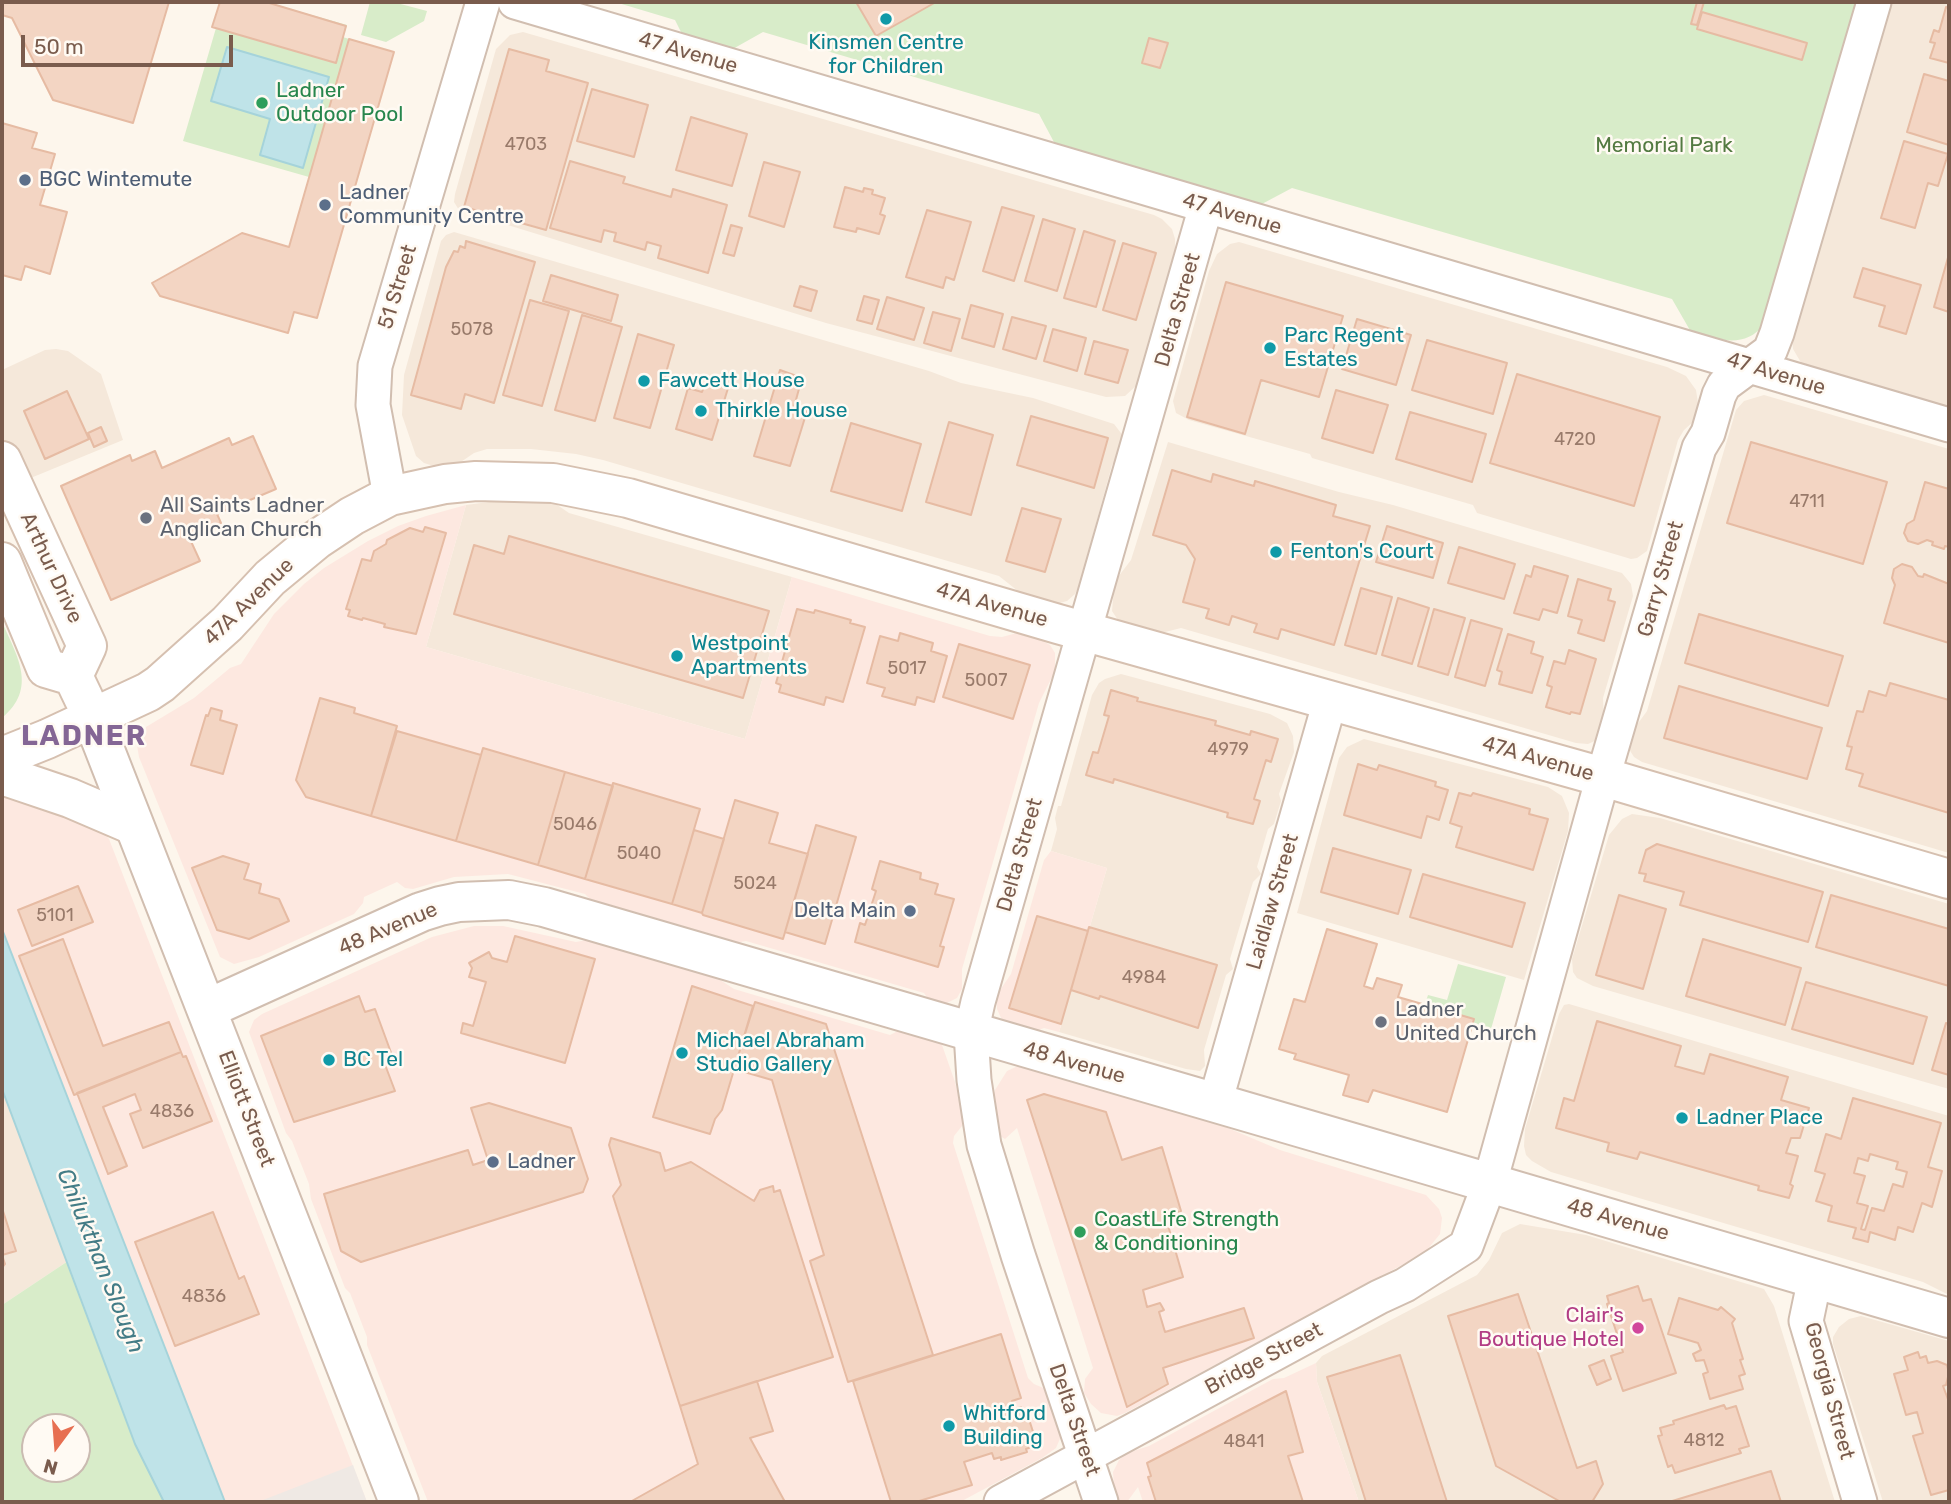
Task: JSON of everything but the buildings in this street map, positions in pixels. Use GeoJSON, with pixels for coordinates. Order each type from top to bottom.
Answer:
{"type":"FeatureCollection","features":[{"type":"Feature","properties":{"kind":"street","name":"51 Street"},"geometry":{"type":"LineString","coordinates":[[390,496],[373,405],[375,366],[483,2]]}},
{"type":"Feature","properties":{"kind":"street","name":"47 Avenue"},"geometry":{"type":"LineString","coordinates":[[515,2],[1949,425]]}},
{"type":"Feature","properties":{"kind":"street","name":"Garry Street"},"geometry":{"type":"LineString","coordinates":[[1490,1182],[1603,777],[1699,448],[1708,433],[1724,385],[1770,351],[1874,2]]}},
{"type":"Feature","properties":{"kind":"street","name":"Delta Street"},"geometry":{"type":"LineString","coordinates":[[1101,1502],[984,1145],[974,1080],[971,1033],[1206,206]]}},
{"type":"Feature","properties":{"kind":"street","name":"Arthur Drive"},"geometry":{"type":"LineString","coordinates":[[2,461],[87,646],[73,676],[46,668],[2,562]]}},
{"type":"Feature","properties":{"kind":"street","name":"47A Avenue"},"geometry":{"type":"LineString","coordinates":[[2,757],[47,739],[160,684],[228,624],[270,578],[316,540],[352,516],[390,496],[445,484],[476,481],[553,482],[591,489],[1085,632],[1603,777],[1949,879]]}},
{"type":"Feature","properties":{"kind":"street"},"geometry":{"type":"LineString","coordinates":[[73,676],[92,717]]}},
{"type":"Feature","properties":{"kind":"street","name":"Laidlaw Street"},"geometry":{"type":"LineString","coordinates":[[1215,1103],[1330,701]]}},
{"type":"Feature","properties":{"kind":"street","name":"Elliott Street"},"geometry":{"type":"LineString","coordinates":[[92,717],[399,1502]]}},
{"type":"Feature","properties":{"kind":"street"},"geometry":{"type":"LineString","coordinates":[[2,775],[70,798],[134,825]]}},
{"type":"Feature","properties":{"kind":"street","name":"48 Avenue"},"geometry":{"type":"LineString","coordinates":[[207,1009],[421,912],[459,902],[509,900],[544,907],[1949,1318]]}},
{"type":"Feature","properties":{"kind":"street","name":"Bridge Street"},"geometry":{"type":"LineString","coordinates":[[1002,1502],[1405,1285],[1466,1246],[1490,1182]]}},
{"type":"Feature","properties":{"kind":"street","name":"Georgia Street"},"geometry":{"type":"LineString","coordinates":[[1815,1278],[1806,1321],[1860,1502]]}},
{"type":"Feature","properties":{"kind":"shaded area"},"geometry":{"type":"Polygon","coordinates":[[[1888,2],[1949,2],[1949,411],[1803,366],[1793,349],[1792,335],[1888,2]]]}},
{"type":"Feature","properties":{"kind":"shaded area"},"geometry":{"type":"Polygon","coordinates":[[[523,32],[1162,219],[1172,229],[1175,252],[1137,385],[1125,396],[1106,397],[826,323],[459,210],[454,202],[455,194],[496,49],[510,35],[523,32]]]}},
{"type":"Feature","properties":{"kind":"shaded area"},"geometry":{"type":"Polygon","coordinates":[[[454,232],[929,371],[961,383],[1033,398],[1114,424],[1124,437],[1119,457],[1112,465],[1075,594],[1067,601],[1056,604],[1023,595],[999,576],[576,454],[531,449],[487,449],[474,453],[458,464],[437,467],[424,463],[416,456],[402,415],[404,375],[441,241],[454,232]]]}},
{"type":"Feature","properties":{"kind":"shaded area"},"geometry":{"type":"Polygon","coordinates":[[[1239,242],[1667,367],[1686,376],[1696,390],[1699,410],[1694,421],[1678,440],[1647,551],[1631,559],[1477,513],[1473,505],[1312,458],[1310,454],[1189,420],[1176,413],[1173,401],[1209,271],[1217,254],[1230,244],[1239,242]]]}},
{"type":"Feature","properties":{"kind":"shaded area"},"geometry":{"type":"Polygon","coordinates":[[[45,350],[68,351],[101,374],[123,440],[21,482],[2,438],[2,370],[45,350]]]}},
{"type":"Feature","properties":{"kind":"shaded area"},"geometry":{"type":"Polygon","coordinates":[[[1764,395],[1949,449],[1949,853],[1642,762],[1634,757],[1629,749],[1631,733],[1647,711],[1736,410],[1744,401],[1764,395]]]}},
{"type":"Feature","properties":{"kind":"shaded area"},"geometry":{"type":"Polygon","coordinates":[[[1168,442],[1622,573],[1631,584],[1633,596],[1603,698],[1604,723],[1597,740],[1588,744],[1576,743],[1181,628],[1161,633],[1128,626],[1118,620],[1112,611],[1114,588],[1118,577],[1131,560],[1168,442]]]}},
{"type":"Feature","properties":{"kind":"shaded area"},"geometry":{"type":"Polygon","coordinates":[[[504,500],[553,502],[569,513],[792,577],[745,739],[426,647],[466,505],[504,500]]]}},
{"type":"Feature","properties":{"kind":"shaded area"},"geometry":{"type":"Polygon","coordinates":[[[466,505],[426,647],[745,739],[792,577],[990,636],[1002,637],[1017,633],[1038,638],[1050,645],[1055,653],[1055,671],[1039,703],[962,969],[962,989],[957,998],[941,1006],[929,1000],[924,993],[746,941],[729,944],[598,907],[585,894],[508,874],[454,877],[413,889],[405,888],[397,882],[364,897],[363,903],[354,914],[259,957],[234,964],[220,957],[139,757],[139,736],[146,727],[194,698],[230,668],[241,664],[274,614],[324,568],[398,526],[466,505]]]}},
{"type":"Feature","properties":{"kind":"shaded area"},"geometry":{"type":"Polygon","coordinates":[[[1121,674],[1270,714],[1287,723],[1293,736],[1294,752],[1279,794],[1281,801],[1274,824],[1268,829],[1257,867],[1261,874],[1253,882],[1230,959],[1233,969],[1226,975],[1204,1050],[1205,1066],[1200,1071],[1059,1032],[1107,868],[1051,851],[1057,829],[1055,818],[1058,806],[1061,806],[1092,695],[1099,683],[1121,674]]]}},
{"type":"Feature","properties":{"kind":"shaded area"},"geometry":{"type":"Polygon","coordinates":[[[1364,739],[1548,787],[1562,796],[1569,813],[1568,831],[1524,980],[1297,913],[1339,758],[1347,747],[1364,739]]]}},
{"type":"Feature","properties":{"kind":"shaded area"},"geometry":{"type":"Polygon","coordinates":[[[2,793],[102,830],[109,839],[367,1502],[225,1502],[2,929],[2,793]]]}},
{"type":"Feature","properties":{"kind":"shaded area"},"geometry":{"type":"Polygon","coordinates":[[[1632,814],[1660,818],[1949,904],[1949,1089],[1593,986],[1577,978],[1573,972],[1572,959],[1609,835],[1622,819],[1632,814]]]}},
{"type":"Feature","properties":{"kind":"shaded area"},"geometry":{"type":"Polygon","coordinates":[[[1051,851],[1107,868],[1059,1032],[1044,1028],[1031,1033],[1007,1025],[1002,1020],[997,1009],[996,996],[1011,974],[1044,860],[1051,851]]]}},
{"type":"Feature","properties":{"kind":"shaded area"},"geometry":{"type":"Polygon","coordinates":[[[474,926],[503,926],[576,942],[592,939],[708,972],[734,989],[890,1035],[900,1030],[935,1039],[942,1045],[955,1082],[963,1117],[962,1126],[954,1136],[953,1143],[1028,1378],[1048,1390],[1062,1434],[1056,1448],[960,1502],[428,1502],[249,1032],[254,1020],[262,1014],[432,937],[474,926]]]}},
{"type":"Feature","properties":{"kind":"shaded area"},"geometry":{"type":"Polygon","coordinates":[[[1569,1004],[1949,1116],[1949,1295],[1923,1282],[1551,1172],[1532,1161],[1526,1155],[1524,1146],[1525,1129],[1559,1014],[1564,1005],[1569,1004]]]}},
{"type":"Feature","properties":{"kind":"shaded area"},"geometry":{"type":"Polygon","coordinates":[[[1020,1065],[1056,1078],[1209,1120],[1280,1150],[1426,1195],[1439,1209],[1442,1218],[1440,1234],[1427,1250],[1417,1257],[1125,1413],[1117,1416],[1101,1413],[1084,1393],[1085,1379],[1093,1368],[1017,1128],[1005,1139],[1000,1136],[993,1096],[1007,1071],[1020,1065]]]}},
{"type":"Feature","properties":{"kind":"shaded area"},"geometry":{"type":"Polygon","coordinates":[[[2,1089],[68,1261],[2,1305],[2,1089]]]}},
{"type":"Feature","properties":{"kind":"shaded area"},"geometry":{"type":"Polygon","coordinates":[[[1520,1224],[1586,1235],[1764,1289],[1774,1306],[1835,1502],[1359,1502],[1317,1382],[1316,1363],[1322,1356],[1477,1275],[1489,1260],[1502,1233],[1520,1224]]]}},
{"type":"Feature","properties":{"kind":"shaded area"},"geometry":{"type":"Polygon","coordinates":[[[1861,1316],[1949,1341],[1949,1502],[1883,1502],[1833,1344],[1833,1337],[1839,1327],[1849,1319],[1861,1316]]]}},
{"type":"Feature","properties":{"kind":"shaded area"},"geometry":{"type":"Polygon","coordinates":[[[1316,1363],[1317,1382],[1359,1502],[1143,1502],[1138,1487],[1127,1502],[1120,1502],[1114,1487],[1113,1472],[1119,1460],[1127,1453],[1149,1446],[1273,1379],[1284,1378],[1316,1363]]]}},
{"type":"Feature","properties":{"kind":"shaded area"},"geometry":{"type":"Polygon","coordinates":[[[353,1465],[367,1502],[258,1502],[353,1465]]]}},
{"type":"Feature","properties":{"kind":"green space","name":"Ladner Outdoor Pool"},"geometry":{"type":"Polygon","coordinates":[[[220,2],[266,2],[347,25],[343,37],[349,39],[309,177],[183,141],[216,28],[212,27],[220,2]]]}},
{"type":"Feature","properties":{"kind":"green space"},"geometry":{"type":"Polygon","coordinates":[[[370,2],[393,2],[427,11],[424,21],[386,42],[361,35],[370,2]]]}},
{"type":"Feature","properties":{"kind":"green space","name":"Memorial Park"},"geometry":{"type":"Polygon","coordinates":[[[615,2],[1860,2],[1764,324],[1748,337],[1730,340],[1691,332],[1672,299],[1292,188],[1260,205],[1055,144],[1039,114],[763,32],[731,50],[683,36],[675,20],[615,2]]]}},
{"type":"Feature","properties":{"kind":"green space"},"geometry":{"type":"Polygon","coordinates":[[[2,622],[18,659],[22,683],[13,707],[2,718],[2,622]]]}},
{"type":"Feature","properties":{"kind":"green space"},"geometry":{"type":"Polygon","coordinates":[[[1458,964],[1506,977],[1491,1029],[1473,1024],[1474,1019],[1425,1004],[1428,995],[1447,1000],[1458,964]]]}},
{"type":"Feature","properties":{"kind":"green space"},"geometry":{"type":"Polygon","coordinates":[[[68,1261],[135,1444],[164,1502],[2,1502],[2,1305],[68,1261]]]}},
{"type":"Feature","properties":{"kind":"water"},"geometry":{"type":"Polygon","coordinates":[[[227,47],[329,77],[303,168],[260,155],[270,119],[211,101],[227,47]]]}},
{"type":"Feature","properties":{"kind":"water","name":"Chilukthan Slough"},"geometry":{"type":"Polygon","coordinates":[[[2,929],[225,1502],[164,1502],[135,1444],[2,1089],[2,929]]]}},
{"type":"Feature","properties":{"kind":"place","name":"Kinsmen Centre for Children"},"geometry":{"type":"Point","coordinates":[886,19]}},
{"type":"Feature","properties":{"kind":"place","name":"Ladner Outdoor Pool"},"geometry":{"type":"Point","coordinates":[262,103]}},
{"type":"Feature","properties":{"kind":"place","name":"BGC Wintemute"},"geometry":{"type":"Point","coordinates":[25,180]}},
{"type":"Feature","properties":{"kind":"place","name":"Ladner Community Centre"},"geometry":{"type":"Point","coordinates":[325,205]}},
{"type":"Feature","properties":{"kind":"place","name":"Parc Regent Estates"},"geometry":{"type":"Point","coordinates":[1270,348]}},
{"type":"Feature","properties":{"kind":"place","name":"Fawcett House"},"geometry":{"type":"Point","coordinates":[644,381]}},
{"type":"Feature","properties":{"kind":"place","name":"Thirkle House"},"geometry":{"type":"Point","coordinates":[701,411]}},
{"type":"Feature","properties":{"kind":"place","name":"All Saints Ladner Anglican Church"},"geometry":{"type":"Point","coordinates":[146,518]}},
{"type":"Feature","properties":{"kind":"place","name":"Fenton's Court"},"geometry":{"type":"Point","coordinates":[1276,552]}},
{"type":"Feature","properties":{"kind":"place","name":"Westpoint Apartments"},"geometry":{"type":"Point","coordinates":[677,656]}},
{"type":"Feature","properties":{"kind":"place","name":"Delta Main"},"geometry":{"type":"Point","coordinates":[910,911]}},
{"type":"Feature","properties":{"kind":"place","name":"Ladner United Church"},"geometry":{"type":"Point","coordinates":[1381,1022]}},
{"type":"Feature","properties":{"kind":"place","name":"Michael Abraham Studio Gallery"},"geometry":{"type":"Point","coordinates":[682,1053]}},
{"type":"Feature","properties":{"kind":"place","name":"BC Tel"},"geometry":{"type":"Point","coordinates":[329,1060]}},
{"type":"Feature","properties":{"kind":"place","name":"Ladner Place"},"geometry":{"type":"Point","coordinates":[1682,1118]}},
{"type":"Feature","properties":{"kind":"place","name":"Ladner"},"geometry":{"type":"Point","coordinates":[493,1162]}},
{"type":"Feature","properties":{"kind":"place","name":"CoastLife Strength & Conditioning"},"geometry":{"type":"Point","coordinates":[1080,1232]}},
{"type":"Feature","properties":{"kind":"place","name":"Clair's Boutique Hotel"},"geometry":{"type":"Point","coordinates":[1638,1328]}},
{"type":"Feature","properties":{"kind":"place","name":"Whitford Building"},"geometry":{"type":"Point","coordinates":[949,1426]}},
{"type":"Feature","properties":{"kind":"district","name":"LADNER"},"geometry":{"type":"Point","coordinates":[84,737]}}]}
